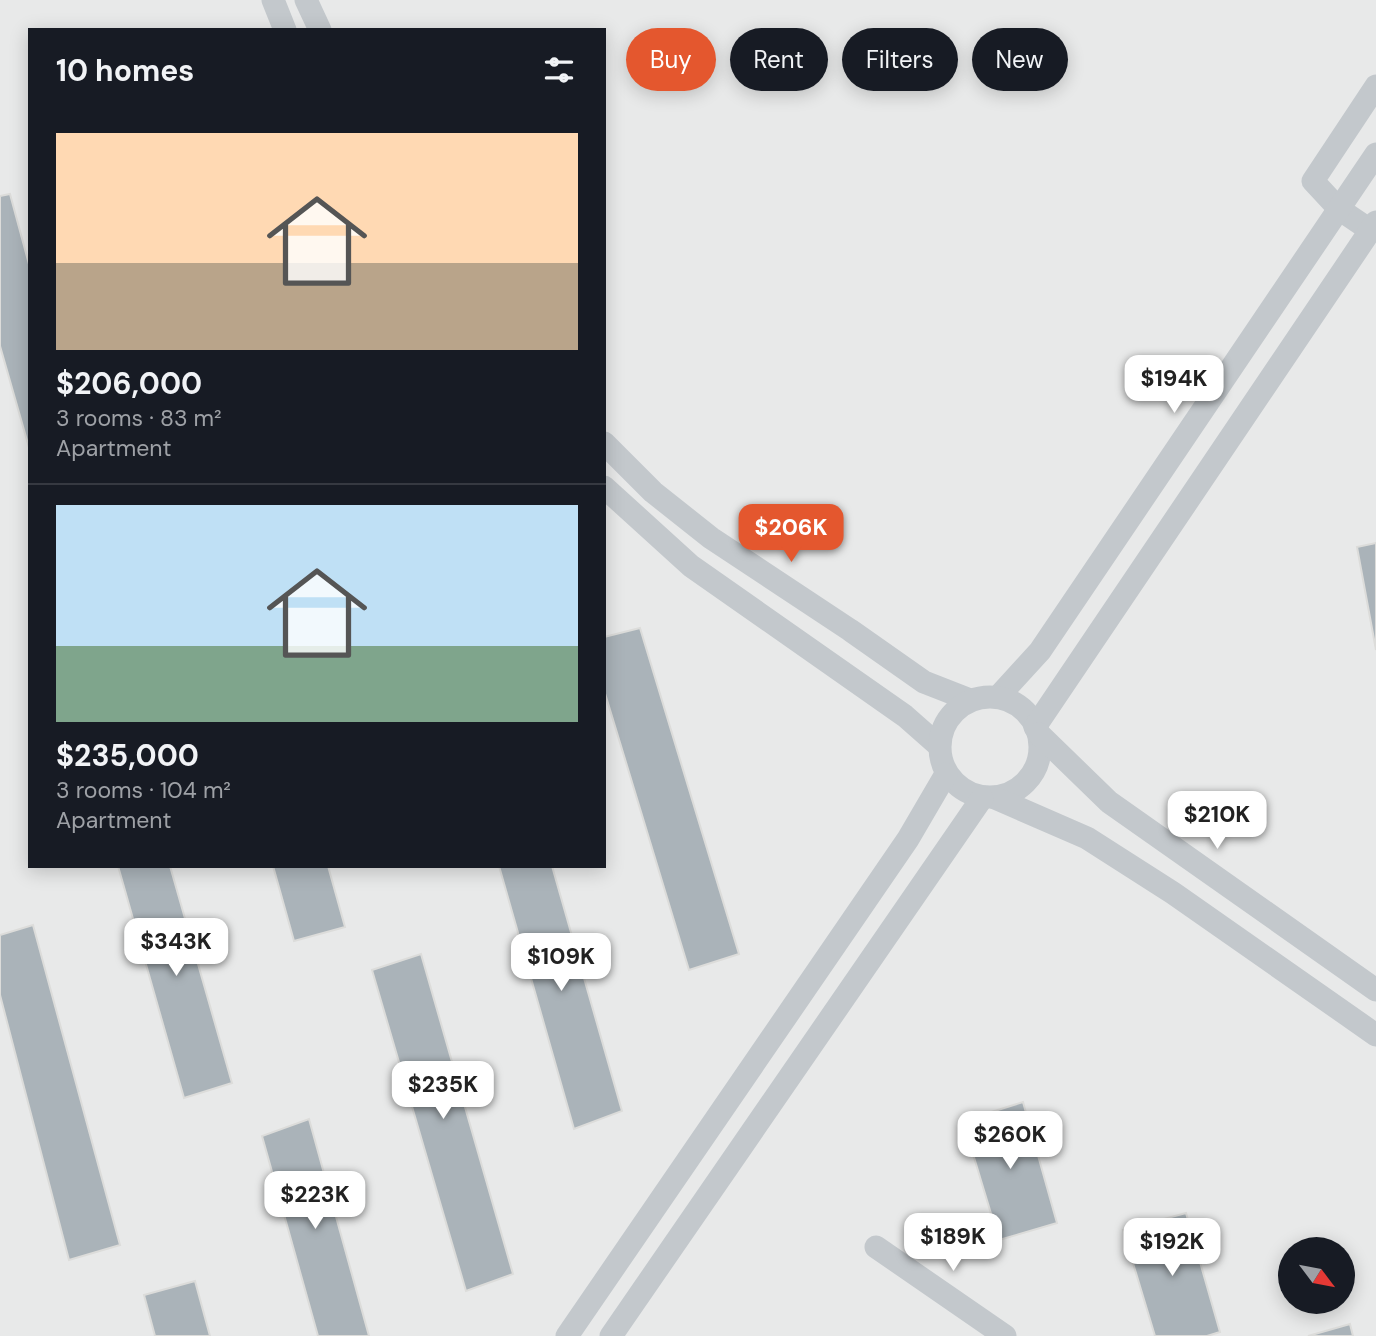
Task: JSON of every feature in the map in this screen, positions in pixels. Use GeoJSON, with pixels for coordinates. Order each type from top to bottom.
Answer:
{"type":"FeatureCollection","features":[{"type":"Feature","properties":{"kind":"street"},"geometry":{"type":"LineString","coordinates":[[273,0],[284,28]]}},
{"type":"Feature","properties":{"kind":"street"},"geometry":{"type":"LineString","coordinates":[[306,0],[319,28]]}},
{"type":"Feature","properties":{"kind":"street"},"geometry":{"type":"LineString","coordinates":[[611,1336],[989,798],[1022,786],[1038,763],[1037,731],[1373,226],[1339,209],[1313,181],[1376,86]]}},
{"type":"Feature","properties":{"kind":"street"},"geometry":{"type":"LineString","coordinates":[[998,697],[1040,651],[1376,154]]}},
{"type":"Feature","properties":{"kind":"street"},"geometry":{"type":"LineString","coordinates":[[606,445],[653,492],[711,538],[850,629],[924,682],[970,701],[998,697],[1024,709],[1037,731],[1109,802],[1376,990]]}},
{"type":"Feature","properties":{"kind":"street"},"geometry":{"type":"LineString","coordinates":[[606,489],[691,566],[905,716],[939,746]]}},
{"type":"Feature","properties":{"kind":"street"},"geometry":{"type":"LineString","coordinates":[[691,566],[711,538]]}},
{"type":"Feature","properties":{"kind":"street"},"geometry":{"type":"LineString","coordinates":[[970,701],[948,719],[939,746],[946,774],[962,790],[989,798],[1087,838],[1173,893],[1376,1035]]}},
{"type":"Feature","properties":{"kind":"street"},"geometry":{"type":"LineString","coordinates":[[567,1336],[908,839],[946,774]]}},
{"type":"Feature","properties":{"kind":"street"},"geometry":{"type":"LineString","coordinates":[[876,1247],[1005,1336]]}},
{"type":"Feature","properties":{"kind":"shaded area"},"geometry":{"type":"Polygon","coordinates":[[[0,0],[1376,0],[1376,1336],[0,1336],[0,0]]]}},
{"type":"Feature","properties":{"kind":"building"},"geometry":{"type":"Polygon","coordinates":[[[10,194],[28,261],[28,444],[0,346],[0,196],[10,194]]]}},
{"type":"Feature","properties":{"kind":"building"},"geometry":{"type":"Polygon","coordinates":[[[1376,543],[1376,650],[1357,547],[1376,543]]]}},
{"type":"Feature","properties":{"kind":"building"},"geometry":{"type":"Polygon","coordinates":[[[640,628],[739,954],[689,970],[606,697],[606,636],[640,628]]]}},
{"type":"Feature","properties":{"kind":"building"},"geometry":{"type":"Polygon","coordinates":[[[119,868],[171,868],[232,1083],[184,1098],[119,868]]]}},
{"type":"Feature","properties":{"kind":"building"},"geometry":{"type":"Polygon","coordinates":[[[274,868],[329,868],[345,927],[294,941],[274,868]]]}},
{"type":"Feature","properties":{"kind":"building"},"geometry":{"type":"Polygon","coordinates":[[[500,868],[553,868],[622,1111],[574,1129],[500,868]]]}},
{"type":"Feature","properties":{"kind":"building"},"geometry":{"type":"Polygon","coordinates":[[[33,925],[120,1245],[69,1260],[0,995],[0,935],[33,925]]]}},
{"type":"Feature","properties":{"kind":"building"},"geometry":{"type":"Polygon","coordinates":[[[421,954],[513,1274],[466,1291],[372,970],[421,954]]]}},
{"type":"Feature","properties":{"kind":"building"},"geometry":{"type":"Polygon","coordinates":[[[1023,1102],[1057,1223],[999,1240],[963,1121],[1023,1102]]]}},
{"type":"Feature","properties":{"kind":"building"},"geometry":{"type":"Polygon","coordinates":[[[309,1119],[369,1336],[318,1336],[262,1136],[309,1119]]]}},
{"type":"Feature","properties":{"kind":"building"},"geometry":{"type":"Polygon","coordinates":[[[1186,1213],[1220,1332],[1207,1336],[1155,1336],[1123,1230],[1186,1213]]]}},
{"type":"Feature","properties":{"kind":"building"},"geometry":{"type":"Polygon","coordinates":[[[195,1281],[210,1336],[155,1336],[144,1295],[195,1281]]]}},
{"type":"Feature","properties":{"kind":"building"},"geometry":{"type":"Polygon","coordinates":[[[1350,1324],[1353,1336],[1308,1336],[1350,1324]]]}}]}
